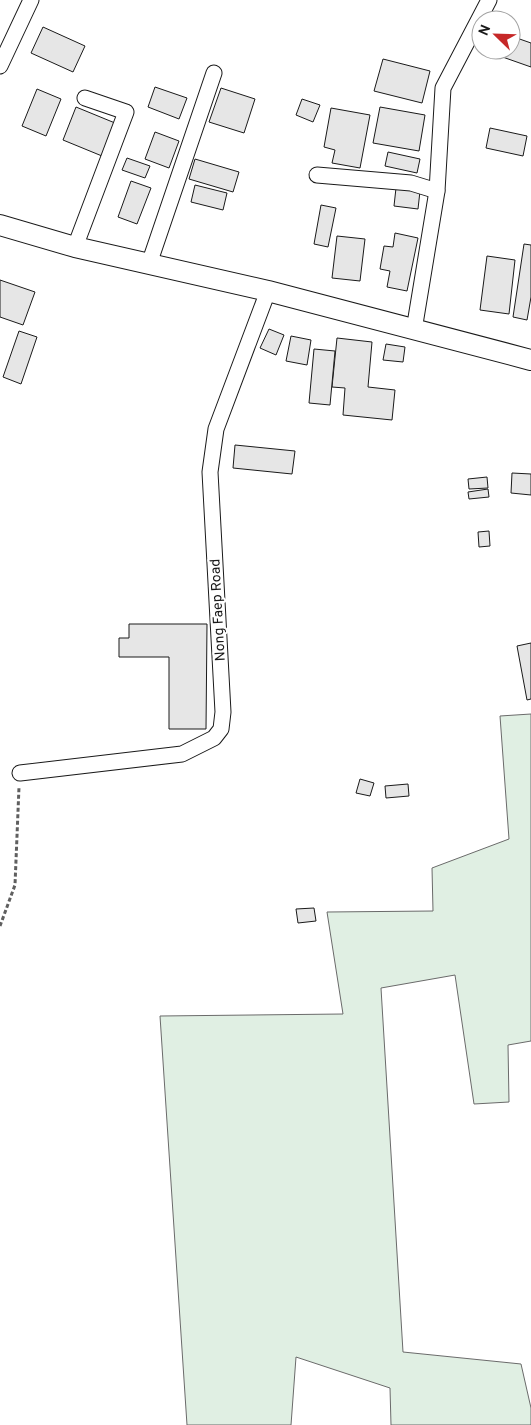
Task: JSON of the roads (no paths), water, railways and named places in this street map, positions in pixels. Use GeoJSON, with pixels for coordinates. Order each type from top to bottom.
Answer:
{"type":"FeatureCollection","features":[{"type":"Feature","properties":{"kind":"street"},"geometry":{"type":"LineString","coordinates":[[0,66],[31,0]]}},
{"type":"Feature","properties":{"kind":"street"},"geometry":{"type":"LineString","coordinates":[[414,330],[437,191],[443,88],[489,0]]}},
{"type":"Feature","properties":{"kind":"street"},"geometry":{"type":"LineString","coordinates":[[149,264],[214,73]]}},
{"type":"Feature","properties":{"kind":"street"},"geometry":{"type":"LineString","coordinates":[[75,247],[126,112],[85,98]]}},
{"type":"Feature","properties":{"kind":"street"},"geometry":{"type":"LineString","coordinates":[[317,175],[411,183],[437,191]]}},
{"type":"Feature","properties":{"kind":"street"},"geometry":{"type":"LineString","coordinates":[[0,224],[75,247],[268,291],[531,360]]}},
{"type":"Feature","properties":{"kind":"street","name":"Nong Faep Road"},"geometry":{"type":"LineString","coordinates":[[20,773],[182,754],[209,741],[220,730],[223,712],[210,472],[216,429],[268,291]]}}]}
